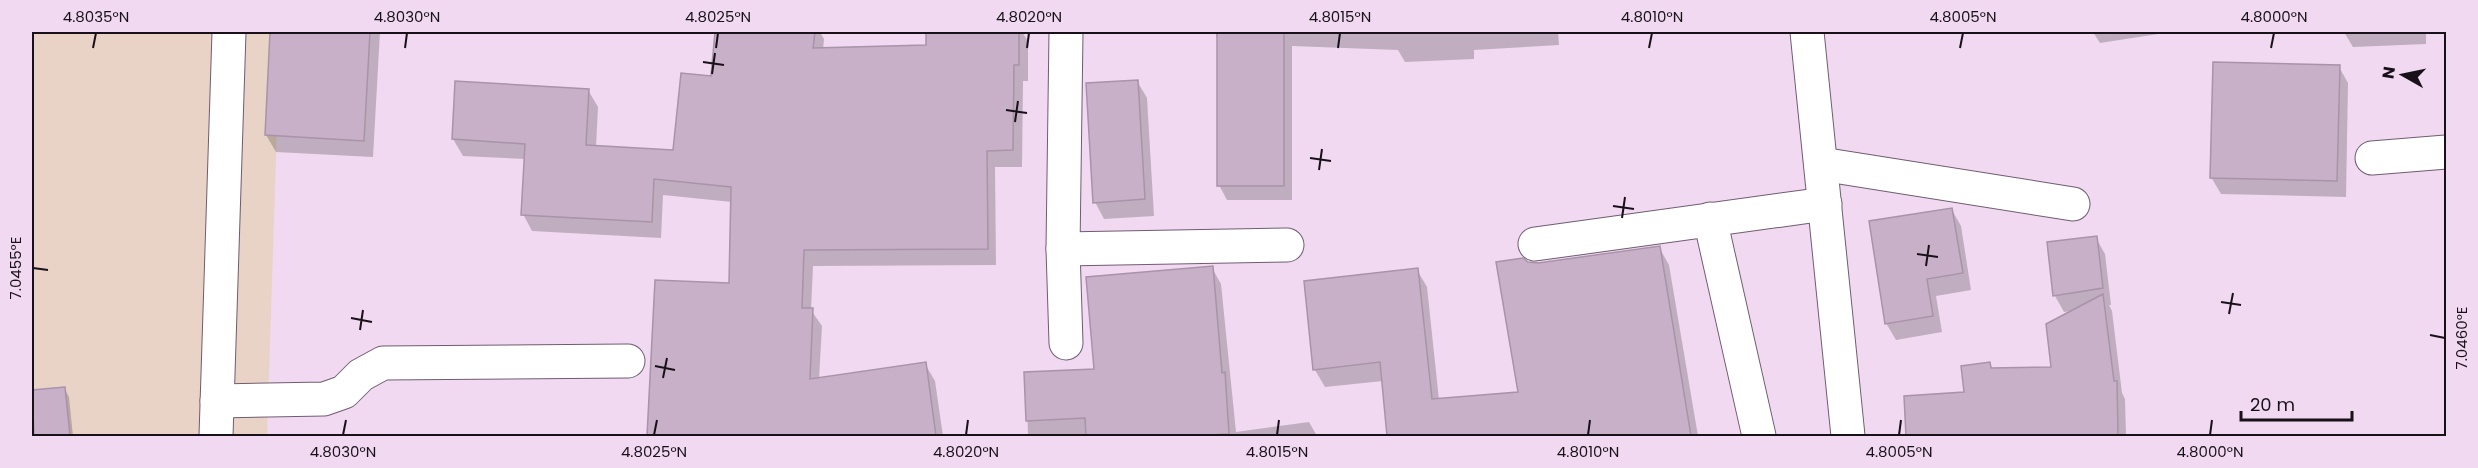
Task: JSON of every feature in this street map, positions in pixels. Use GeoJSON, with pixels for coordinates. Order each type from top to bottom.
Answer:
{"type":"FeatureCollection","features":[{"type":"Feature","properties":{"kind":"street"},"geometry":{"type":"LineString","coordinates":[[216,436],[229,32]]}},
{"type":"Feature","properties":{"kind":"street"},"geometry":{"type":"LineString","coordinates":[[1066,32],[1063,249],[1066,344]]}},
{"type":"Feature","properties":{"kind":"street"},"geometry":{"type":"LineString","coordinates":[[1807,32],[1848,436]]}},
{"type":"Feature","properties":{"kind":"street"},"geometry":{"type":"LineString","coordinates":[[2372,158],[2446,152]]}},
{"type":"Feature","properties":{"kind":"street"},"geometry":{"type":"LineString","coordinates":[[1821,164],[2073,204]]}},
{"type":"Feature","properties":{"kind":"street"},"geometry":{"type":"LineString","coordinates":[[1535,243],[1825,204]]}},
{"type":"Feature","properties":{"kind":"street"},"geometry":{"type":"LineString","coordinates":[[1710,219],[1759,436]]}},
{"type":"Feature","properties":{"kind":"street"},"geometry":{"type":"LineString","coordinates":[[1063,249],[1287,245]]}},
{"type":"Feature","properties":{"kind":"street"},"geometry":{"type":"LineString","coordinates":[[217,401],[324,399],[344,392],[362,375],[383,363],[628,362]]}},
{"type":"Feature","properties":{"kind":"shaded area"},"geometry":{"type":"Polygon","coordinates":[[[32,32],[280,32],[267,436],[32,436],[32,32]]]}},
{"type":"Feature","properties":{"kind":"building"},"geometry":{"type":"Polygon","coordinates":[[[270,32],[370,32],[364,141],[265,135],[270,32]]]}},
{"type":"Feature","properties":{"kind":"building"},"geometry":{"type":"Polygon","coordinates":[[[715,32],[815,32],[813,48],[926,45],[926,32],[1019,32],[1019,65],[1014,65],[1013,150],[987,151],[988,249],[804,250],[802,308],[813,308],[810,379],[926,362],[936,436],[647,436],[655,280],[729,283],[731,187],[654,179],[652,222],[521,215],[525,144],[452,139],[455,81],[589,89],[586,145],[673,150],[681,73],[711,76],[715,32]]]}},
{"type":"Feature","properties":{"kind":"building"},"geometry":{"type":"Polygon","coordinates":[[[1217,32],[1284,32],[1284,186],[1217,186],[1217,32]]]}},
{"type":"Feature","properties":{"kind":"building"},"geometry":{"type":"Polygon","coordinates":[[[2213,62],[2340,65],[2337,181],[2210,178],[2213,62]]]}},
{"type":"Feature","properties":{"kind":"building"},"geometry":{"type":"Polygon","coordinates":[[[1138,80],[1145,199],[1093,203],[1086,83],[1138,80]]]}},
{"type":"Feature","properties":{"kind":"building"},"geometry":{"type":"Polygon","coordinates":[[[1952,208],[1963,273],[1927,279],[1933,316],[1885,324],[1869,221],[1952,208]]]}},
{"type":"Feature","properties":{"kind":"building"},"geometry":{"type":"Polygon","coordinates":[[[2097,236],[2103,288],[2053,296],[2047,242],[2097,236]]]}},
{"type":"Feature","properties":{"kind":"building"},"geometry":{"type":"Polygon","coordinates":[[[1660,246],[1691,436],[1387,436],[1380,362],[1313,370],[1304,281],[1418,268],[1432,399],[1518,392],[1496,262],[1523,258],[1528,262],[1538,263],[1660,246]]]}},
{"type":"Feature","properties":{"kind":"building"},"geometry":{"type":"Polygon","coordinates":[[[1213,266],[1222,373],[1225,372],[1229,434],[1086,436],[1085,418],[1026,421],[1024,372],[1094,369],[1086,277],[1213,266]]]}},
{"type":"Feature","properties":{"kind":"building"},"geometry":{"type":"Polygon","coordinates":[[[2103,294],[2114,381],[2117,381],[2118,436],[1906,436],[1904,396],[1964,392],[1961,366],[1990,362],[1991,368],[2051,367],[2046,324],[2103,294]]]}},
{"type":"Feature","properties":{"kind":"building"},"geometry":{"type":"Polygon","coordinates":[[[65,387],[70,436],[34,436],[32,390],[65,387]]]}}]}
